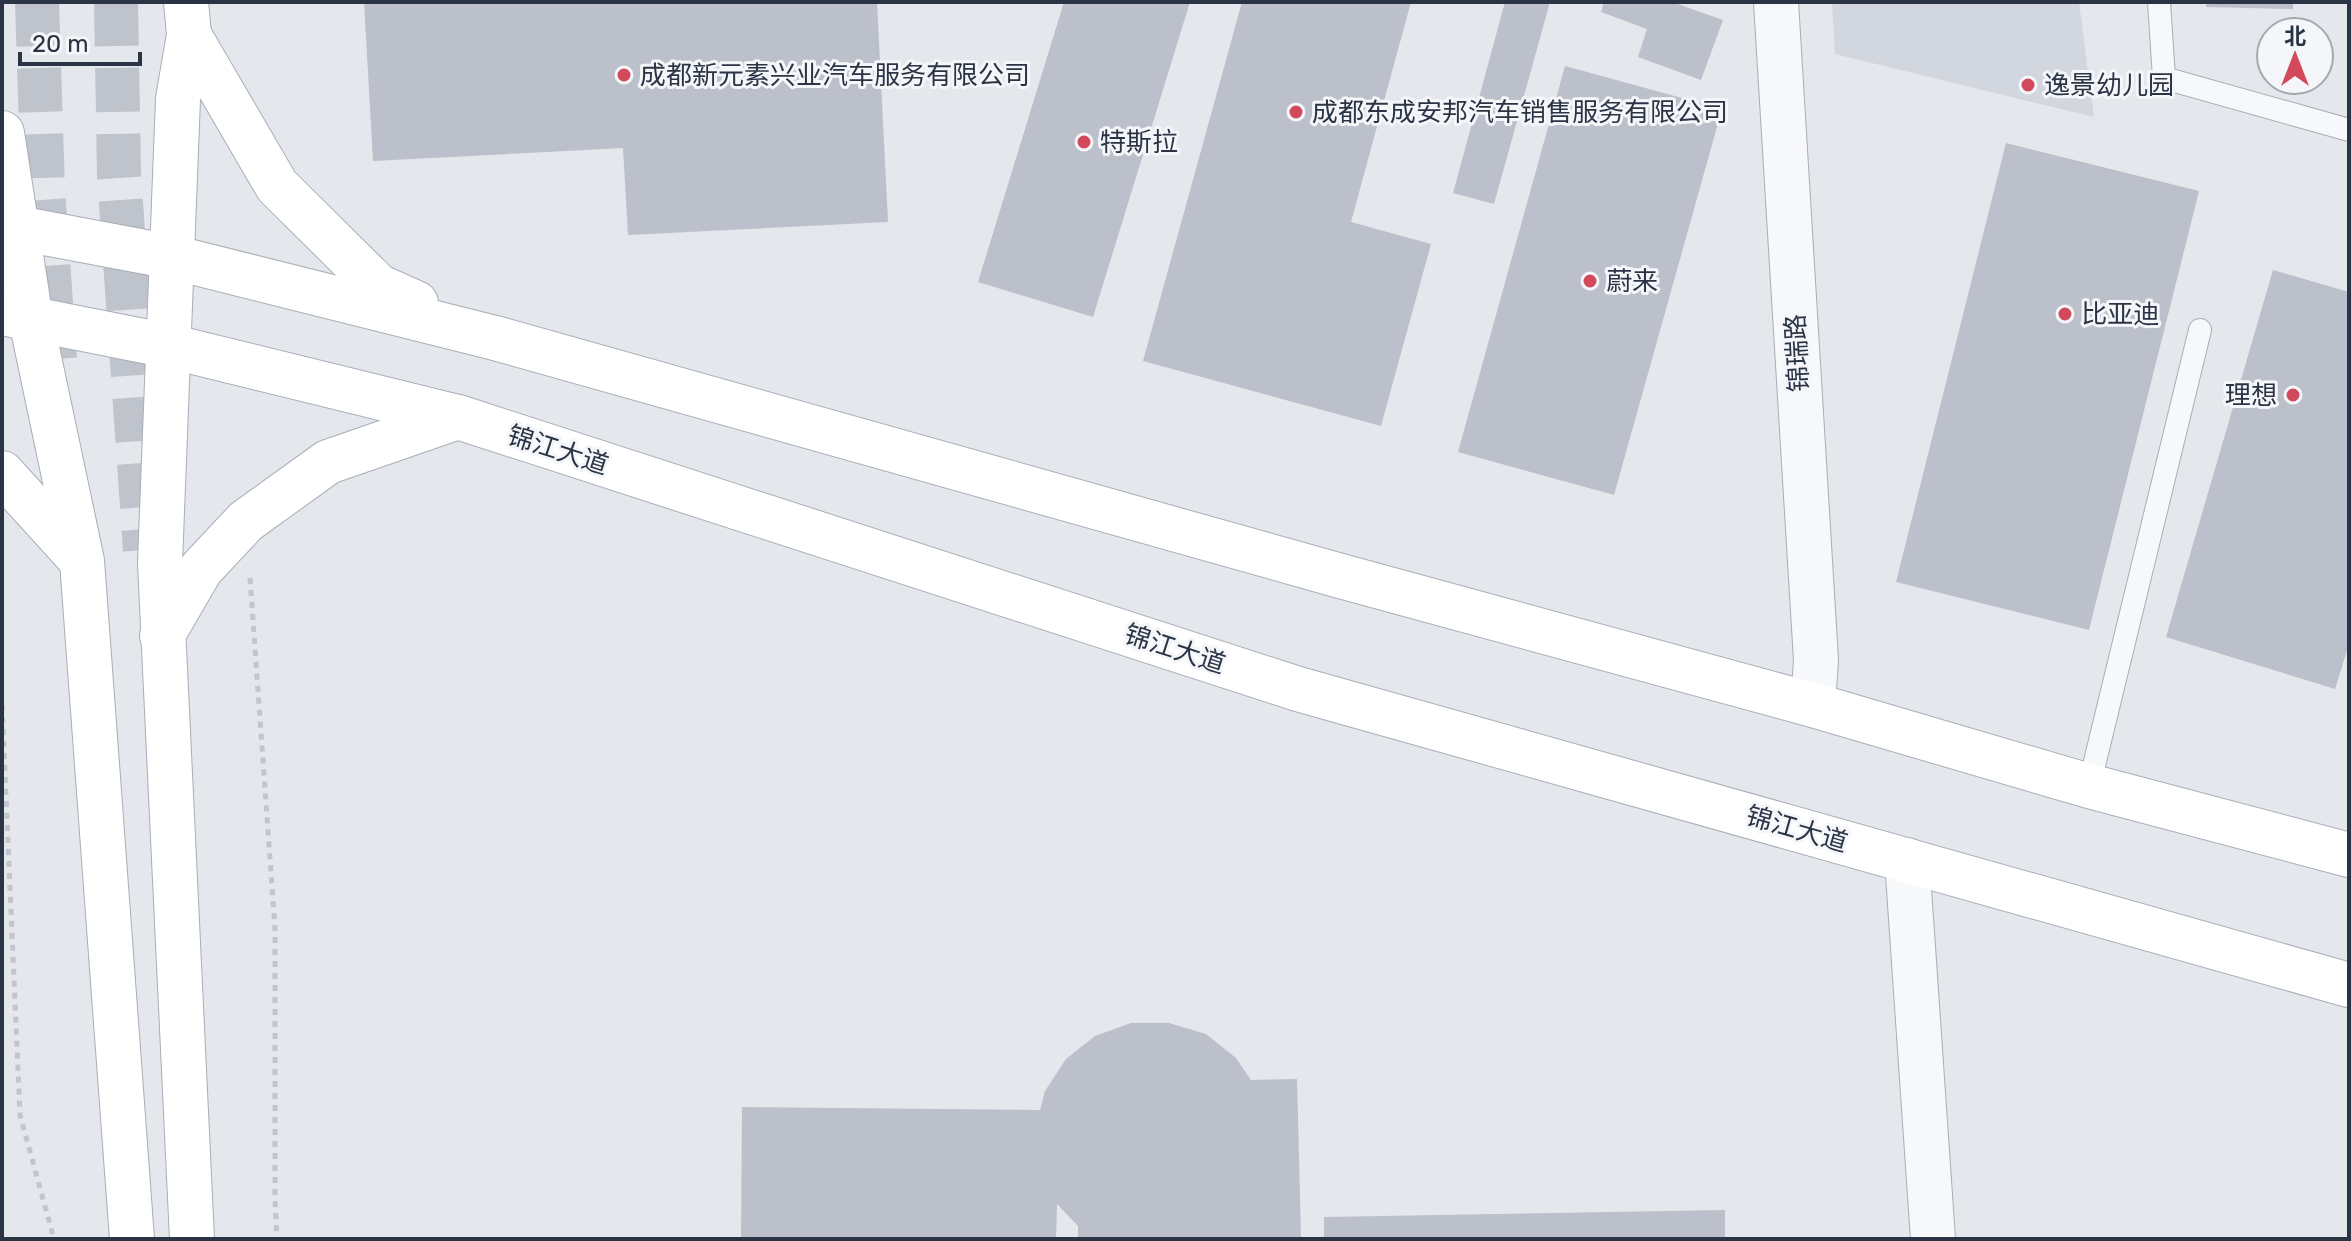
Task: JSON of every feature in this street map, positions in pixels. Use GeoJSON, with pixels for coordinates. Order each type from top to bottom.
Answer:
{"type":"FeatureCollection","features":[{"type":"Feature","properties":{"kind":"main road"},"geometry":{"type":"LineString","coordinates":[[188,18],[277,186],[378,286],[495,338]]}},
{"type":"Feature","properties":{"kind":"main road"},"geometry":{"type":"LineString","coordinates":[[188,18],[178,99],[160,563],[192,1239]]}},
{"type":"Feature","properties":{"kind":"main road"},"geometry":{"type":"LineString","coordinates":[[2,133],[16,317],[82,561],[132,1239]]}},
{"type":"Feature","properties":{"kind":"main road"},"geometry":{"type":"LineString","coordinates":[[8,226],[172,257],[495,338],[1322,571],[1813,705],[2089,786],[2349,855]]}},
{"type":"Feature","properties":{"kind":"main road","name":"锦江大道"},"geometry":{"type":"LineString","coordinates":[[16,317],[169,346],[458,417],[1298,689],[2349,985]]}},
{"type":"Feature","properties":{"kind":"main road"},"geometry":{"type":"LineString","coordinates":[[162,636],[201,569],[246,521],[328,462],[458,417]]}},
{"type":"Feature","properties":{"kind":"main road"},"geometry":{"type":"LineString","coordinates":[[2,473],[82,561]]}},
{"type":"Feature","properties":{"kind":"street","name":"锦瑞路"},"geometry":{"type":"LineString","coordinates":[[1776,2],[1816,660],[1813,705]]}},
{"type":"Feature","properties":{"kind":"street"},"geometry":{"type":"LineString","coordinates":[[1907,860],[1933,1239]]}},
{"type":"Feature","properties":{"kind":"lane"},"geometry":{"type":"LineString","coordinates":[[2159,2],[2164,78],[2349,130]]}},
{"type":"Feature","properties":{"kind":"lane"},"geometry":{"type":"LineString","coordinates":[[2089,786],[2200,330]]}},
{"type":"Feature","properties":{"kind":"path"},"geometry":{"type":"LineString","coordinates":[[246,521],[275,929],[277,1239]]}},
{"type":"Feature","properties":{"kind":"path"},"geometry":{"type":"LineString","coordinates":[[2,705],[20,1115],[54,1239]]}},
{"type":"Feature","properties":{"kind":"shaded area","name":"逸景幼儿园"},"geometry":{"type":"Polygon","coordinates":[[[1832,2],[2079,2],[2094,117],[1835,54],[1832,2]]]}},
{"type":"Feature","properties":{"kind":"building","name":"成都新元素兴业汽车服务有限公司"},"geometry":{"type":"Polygon","coordinates":[[[364,2],[877,2],[888,222],[628,235],[623,148],[373,161],[364,2]]]}},
{"type":"Feature","properties":{"kind":"building","name":"特斯拉"},"geometry":{"type":"Polygon","coordinates":[[[1064,2],[1190,2],[1093,317],[978,282],[1064,2]]]}},
{"type":"Feature","properties":{"kind":"building","name":"成都东成安邦汽车销售服务有限公司"},"geometry":{"type":"Polygon","coordinates":[[[1242,2],[1411,2],[1351,222],[1431,244],[1381,426],[1143,361],[1242,2]]]}},
{"type":"Feature","properties":{"kind":"building"},"geometry":{"type":"Polygon","coordinates":[[[1505,2],[1550,2],[1494,204],[1453,193],[1505,2]]]}},
{"type":"Feature","properties":{"kind":"building"},"geometry":{"type":"Polygon","coordinates":[[[1604,2],[1672,2],[1723,20],[1701,80],[1638,57],[1647,29],[1601,12],[1604,2]]]}},
{"type":"Feature","properties":{"kind":"building"},"geometry":{"type":"Polygon","coordinates":[[[2206,2],[2293,2],[2293,9],[2206,7],[2206,2]]]}},
{"type":"Feature","properties":{"kind":"building","name":"蔚来"},"geometry":{"type":"Polygon","coordinates":[[[1565,66],[1722,109],[1614,495],[1458,452],[1565,66]]]}},
{"type":"Feature","properties":{"kind":"building","name":"比亚迪"},"geometry":{"type":"Polygon","coordinates":[[[2006,143],[2199,191],[2089,630],[1896,582],[2006,143]]]}},
{"type":"Feature","properties":{"kind":"building"},"geometry":{"type":"Polygon","coordinates":[[[2273,270],[2349,292],[2349,644],[2335,689],[2166,637],[2273,270]]]}},
{"type":"Feature","properties":{"kind":"building"},"geometry":{"type":"Polygon","coordinates":[[[1131,1023],[1169,1023],[1206,1034],[1236,1058],[1251,1080],[1297,1079],[1301,1239],[1078,1239],[1078,1226],[1057,1204],[1056,1239],[741,1239],[742,1107],[1040,1110],[1045,1091],[1066,1059],[1095,1036],[1131,1023]]]}},
{"type":"Feature","properties":{"kind":"building"},"geometry":{"type":"Polygon","coordinates":[[[1725,1210],[1725,1239],[1324,1239],[1324,1217],[1725,1210]]]}},
{"type":"Feature","properties":{"kind":"tunnel"},"geometry":{"type":"LineString","coordinates":[[37,2],[43,190],[55,359]]}},
{"type":"Feature","properties":{"kind":"tunnel"},"geometry":{"type":"LineString","coordinates":[[116,2],[119,174],[145,550]]}},
{"type":"Feature","properties":{"kind":"place","name":"成都新元素兴业汽车服务有限公司"},"geometry":{"type":"Point","coordinates":[624,75]}},
{"type":"Feature","properties":{"kind":"place","name":"逸景幼儿园"},"geometry":{"type":"Point","coordinates":[2028,85]}},
{"type":"Feature","properties":{"kind":"place","name":"成都东成安邦汽车销售服务有限公司"},"geometry":{"type":"Point","coordinates":[1296,112]}},
{"type":"Feature","properties":{"kind":"place","name":"特斯拉"},"geometry":{"type":"Point","coordinates":[1084,142]}},
{"type":"Feature","properties":{"kind":"place","name":"蔚来"},"geometry":{"type":"Point","coordinates":[1590,281]}},
{"type":"Feature","properties":{"kind":"place","name":"比亚迪"},"geometry":{"type":"Point","coordinates":[2065,314]}},
{"type":"Feature","properties":{"kind":"place","name":"理想"},"geometry":{"type":"Point","coordinates":[2293,395]}}]}
